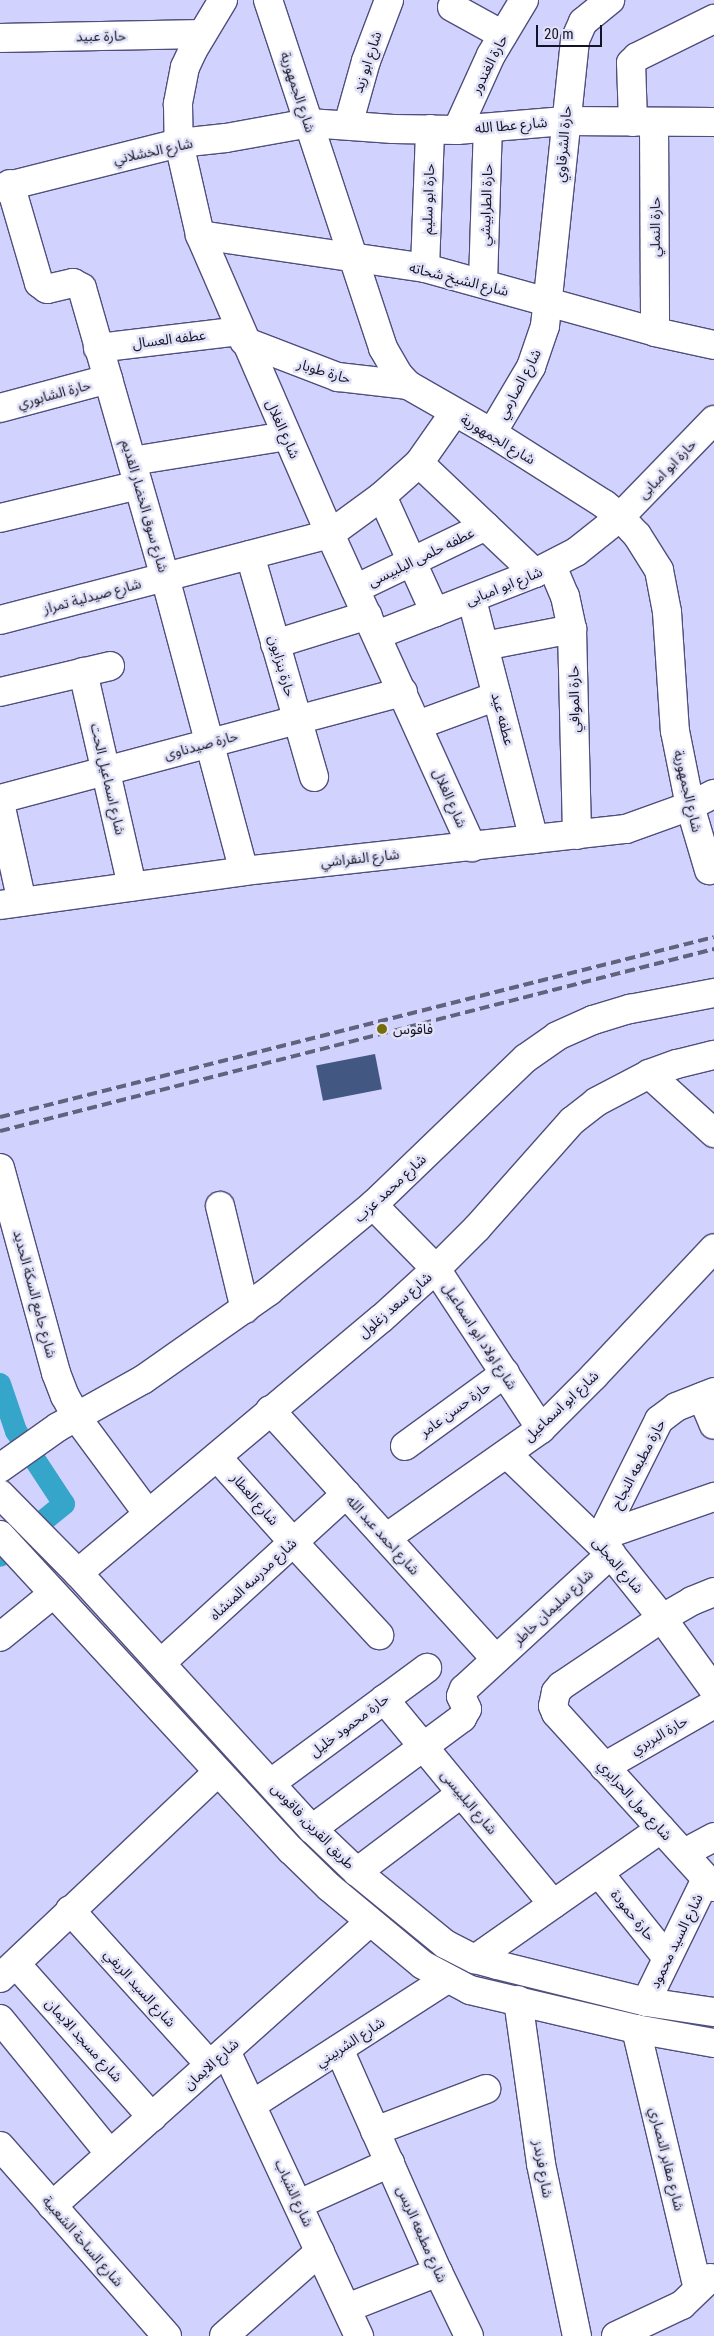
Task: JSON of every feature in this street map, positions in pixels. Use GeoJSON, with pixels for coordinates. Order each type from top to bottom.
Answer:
{"type":"FeatureCollection","features":[{"type":"Feature","properties":{"kind":"street","name":"شارع الغلال"},"geometry":{"type":"LineString","coordinates":[[223,0],[202,34],[186,67],[180,85],[178,104],[180,143],[200,235],[286,436],[472,847]]}},
{"type":"Feature","properties":{"kind":"street","name":"شارع الجمهورية"},"geometry":{"type":"LineString","coordinates":[[268,0],[383,348],[390,362],[408,385],[492,434],[620,517],[649,551],[659,570],[665,591],[675,731],[690,806],[709,870]]}},
{"type":"Feature","properties":{"kind":"street","name":"شارع ابو زيد"},"geometry":{"type":"LineString","coordinates":[[348,126],[366,61],[389,0]]}},
{"type":"Feature","properties":{"kind":"street","name":"حارة الغندور"},"geometry":{"type":"LineString","coordinates":[[444,130],[524,0]]}},
{"type":"Feature","properties":{"kind":"street","name":"حارة الشرقاوي"},"geometry":{"type":"LineString","coordinates":[[549,304],[565,121],[575,40],[591,5]]}},
{"type":"Feature","properties":{"kind":"street"},"geometry":{"type":"LineString","coordinates":[[452,6],[503,35]]}},
{"type":"Feature","properties":{"kind":"street","name":"حارة النملي"},"geometry":{"type":"LineString","coordinates":[[655,332],[644,122],[631,63],[637,57],[714,19]]}},
{"type":"Feature","properties":{"kind":"street","name":"حارة عبيد"},"geometry":{"type":"LineString","coordinates":[[0,38],[202,34]]}},
{"type":"Feature","properties":{"kind":"street","name":"شارع عطا الله"},"geometry":{"type":"LineString","coordinates":[[308,123],[444,130],[565,121],[714,122]]}},
{"type":"Feature","properties":{"kind":"street","name":"شارع الخشلاني"},"geometry":{"type":"LineString","coordinates":[[5,186],[180,143],[226,138],[308,123]]}},
{"type":"Feature","properties":{"kind":"street","name":"حارة الطرابيشي"},"geometry":{"type":"LineString","coordinates":[[483,282],[488,128]]}},
{"type":"Feature","properties":{"kind":"street","name":"حارة ابو سليم"},"geometry":{"type":"LineString","coordinates":[[426,268],[444,130]]}},
{"type":"Feature","properties":{"kind":"street","name":"شارع سوق الخضار القديم"},"geometry":{"type":"LineString","coordinates":[[5,186],[39,284],[47,289],[70,283],[80,286],[165,577],[208,744],[244,871]]}},
{"type":"Feature","properties":{"kind":"street","name":"شارع الشيخ شحاته"},"geometry":{"type":"LineString","coordinates":[[200,235],[426,268],[483,282],[549,304],[655,332],[714,345]]}},
{"type":"Feature","properties":{"kind":"street","name":"شارع الصارمي"},"geometry":{"type":"LineString","coordinates":[[492,434],[530,367],[539,347],[549,304]]}},
{"type":"Feature","properties":{"kind":"street","name":"عطفه العسال"},"geometry":{"type":"LineString","coordinates":[[98,348],[242,336]]}},
{"type":"Feature","properties":{"kind":"street","name":"حارة طوبار"},"geometry":{"type":"LineString","coordinates":[[242,336],[338,377],[408,385]]}},
{"type":"Feature","properties":{"kind":"street","name":"حارة الشابوري"},"geometry":{"type":"LineString","coordinates":[[0,408],[108,380]]}},
{"type":"Feature","properties":{"kind":"street"},"geometry":{"type":"LineString","coordinates":[[330,534],[382,496],[419,463],[454,413]]}},
{"type":"Feature","properties":{"kind":"street","name":"حارة ابو امبابى"},"geometry":{"type":"LineString","coordinates":[[620,517],[711,430]]}},
{"type":"Feature","properties":{"kind":"street"},"geometry":{"type":"LineString","coordinates":[[0,518],[135,473],[286,436]]}},
{"type":"Feature","properties":{"kind":"street"},"geometry":{"type":"LineString","coordinates":[[419,463],[486,526],[544,570]]}},
{"type":"Feature","properties":{"kind":"street"},"geometry":{"type":"LineString","coordinates":[[382,496],[434,612]]}},
{"type":"Feature","properties":{"kind":"street","name":"شارع ابو امبابى"},"geometry":{"type":"LineString","coordinates":[[275,644],[434,612],[472,600],[544,570],[576,552],[620,517]]}},
{"type":"Feature","properties":{"kind":"street","name":"عطفه حلمى البلبيسى"},"geometry":{"type":"LineString","coordinates":[[355,589],[486,526]]}},
{"type":"Feature","properties":{"kind":"street","name":"شارع صيدلية تمراز"},"geometry":{"type":"LineString","coordinates":[[0,620],[330,534]]}},
{"type":"Feature","properties":{"kind":"street","name":"حارة بنزايون"},"geometry":{"type":"LineString","coordinates":[[250,555],[314,778]]}},
{"type":"Feature","properties":{"kind":"street","name":"حارة الموافي"},"geometry":{"type":"LineString","coordinates":[[544,570],[565,596],[572,628],[577,835]]}},
{"type":"Feature","properties":{"kind":"street","name":"عطفه عيد"},"geometry":{"type":"LineString","coordinates":[[472,600],[534,839]]}},
{"type":"Feature","properties":{"kind":"street"},"geometry":{"type":"LineString","coordinates":[[484,646],[572,628]]}},
{"type":"Feature","properties":{"kind":"street"},"geometry":{"type":"LineString","coordinates":[[0,692],[110,666]]}},
{"type":"Feature","properties":{"kind":"street","name":"شارع اسماعيل الحت"},"geometry":{"type":"LineString","coordinates":[[83,672],[132,886]]}},
{"type":"Feature","properties":{"kind":"street","name":"حارة صيدناوى"},"geometry":{"type":"LineString","coordinates":[[0,798],[403,692]]}},
{"type":"Feature","properties":{"kind":"street"},"geometry":{"type":"LineString","coordinates":[[418,725],[497,696]]}},
{"type":"Feature","properties":{"kind":"street","name":"شارع النقراشي"},"geometry":{"type":"LineString","coordinates":[[11,904],[244,871],[472,847],[626,828],[690,806],[714,794]]}},
{"type":"Feature","properties":{"kind":"street"},"geometry":{"type":"LineString","coordinates":[[0,803],[11,904]]}},
{"type":"Feature","properties":{"kind":"street","name":"شارع محمد عزب"},"geometry":{"type":"LineString","coordinates":[[2,1467],[67,1422],[144,1380],[245,1309],[328,1244],[372,1205],[526,1058],[557,1036],[593,1020],[630,1009],[714,993]]}},
{"type":"Feature","properties":{"kind":"street","name":"شارع سعد زغلول"},"geometry":{"type":"LineString","coordinates":[[78,1573],[270,1410],[381,1319],[436,1269],[477,1228],[572,1121],[596,1102],[649,1074],[677,1064],[714,1055]]}},
{"type":"Feature","properties":{"kind":"street"},"geometry":{"type":"LineString","coordinates":[[649,1074],[714,1133]]}},
{"type":"Feature","properties":{"kind":"street","name":"شارع جامع السكة الحديد"},"geometry":{"type":"LineString","coordinates":[[0,1168],[56,1373],[67,1422],[148,1514]]}},
{"type":"Feature","properties":{"kind":"street","name":"شارع اولاد ابو اسماعيل"},"geometry":{"type":"LineString","coordinates":[[372,1205],[436,1269],[541,1428]]}},
{"type":"Feature","properties":{"kind":"street"},"geometry":{"type":"LineString","coordinates":[[220,1206],[245,1309]]}},
{"type":"Feature","properties":{"kind":"street","name":"شارع ابو اسماعيل"},"geometry":{"type":"LineString","coordinates":[[386,1538],[507,1454],[541,1428],[594,1376],[714,1248]]}},
{"type":"Feature","properties":{"kind":"street","name":"حارة حسن عامر"},"geometry":{"type":"LineString","coordinates":[[405,1446],[505,1373]]}},
{"type":"Feature","properties":{"kind":"street"},"geometry":{"type":"LineString","coordinates":[[708,1394],[714,1425]]}},
{"type":"Feature","properties":{"kind":"street","name":"حارة مطبعه النجاح"},"geometry":{"type":"LineString","coordinates":[[603,1543],[659,1420],[676,1407],[708,1394]]}},
{"type":"Feature","properties":{"kind":"street","name":"شارع احمد عبد الله"},"geometry":{"type":"LineString","coordinates":[[270,1410],[496,1659]]}},
{"type":"Feature","properties":{"kind":"street","name":"شارع المجلى"},"geometry":{"type":"LineString","coordinates":[[507,1454],[567,1514],[603,1543],[662,1618],[714,1690]]}},
{"type":"Feature","properties":{"kind":"street","name":"شارع العطار"},"geometry":{"type":"LineString","coordinates":[[217,1456],[292,1542],[379,1635]]}},
{"type":"Feature","properties":{"kind":"street","name":"طريق القرين, فاقوس"},"geometry":{"type":"LineString","coordinates":[[0,1494],[78,1573],[312,1829],[357,1872],[438,1939],[475,1959],[646,2002],[714,2012]]}},
{"type":"Feature","properties":{"kind":"street","name":"شارع مدرسه المنشاه"},"geometry":{"type":"LineString","coordinates":[[161,1663],[346,1494]]}},
{"type":"Feature","properties":{"kind":"street"},"geometry":{"type":"LineString","coordinates":[[603,1543],[714,1497]]}},
{"type":"Feature","properties":{"kind":"street"},"geometry":{"type":"LineString","coordinates":[[0,1535],[290,1850],[370,1922],[417,1961],[470,1990],[636,2029],[714,2044]]}},
{"type":"Feature","properties":{"kind":"street","name":"شارع سليمان خاطر"},"geometry":{"type":"LineString","coordinates":[[423,1747],[466,1714],[468,1709],[462,1699],[462,1691],[496,1659],[603,1543]]}},
{"type":"Feature","properties":{"kind":"street"},"geometry":{"type":"LineString","coordinates":[[662,1618],[692,1601],[714,1592]]}},
{"type":"Feature","properties":{"kind":"street"},"geometry":{"type":"LineString","coordinates":[[0,1637],[53,1594]]}},
{"type":"Feature","properties":{"kind":"street","name":"شارع مول الحرايري"},"geometry":{"type":"LineString","coordinates":[[662,1618],[561,1686],[553,1698],[556,1712],[710,1883]]}},
{"type":"Feature","properties":{"kind":"street","name":"حارة محمود خليل"},"geometry":{"type":"LineString","coordinates":[[271,1783],[427,1668]]}},
{"type":"Feature","properties":{"kind":"street","name":"شارع البلبيسى"},"geometry":{"type":"LineString","coordinates":[[384,1699],[553,1904]]}},
{"type":"Feature","properties":{"kind":"street","name":"حارة البربري"},"geometry":{"type":"LineString","coordinates":[[604,1767],[714,1704]]}},
{"type":"Feature","properties":{"kind":"street"},"geometry":{"type":"LineString","coordinates":[[312,1829],[423,1747]]}},
{"type":"Feature","properties":{"kind":"street"},"geometry":{"type":"LineString","coordinates":[[8,1971],[70,1910],[218,1772]]}},
{"type":"Feature","properties":{"kind":"street"},"geometry":{"type":"LineString","coordinates":[[357,1872],[462,1793]]}},
{"type":"Feature","properties":{"kind":"street"},"geometry":{"type":"LineString","coordinates":[[475,1959],[661,1829]]}},
{"type":"Feature","properties":{"kind":"street"},"geometry":{"type":"LineString","coordinates":[[684,1853],[714,1837]]}},
{"type":"Feature","properties":{"kind":"street","name":"حارة حمودة"},"geometry":{"type":"LineString","coordinates":[[599,1873],[667,1958]]}},
{"type":"Feature","properties":{"kind":"street","name":"شارع السيد محمود"},"geometry":{"type":"LineString","coordinates":[[646,2002],[667,1958],[710,1883]]}},
{"type":"Feature","properties":{"kind":"street","name":"شارع السيد الريفي"},"geometry":{"type":"LineString","coordinates":[[70,1910],[218,2058]]}},
{"type":"Feature","properties":{"kind":"street","name":"شارع الايمان"},"geometry":{"type":"LineString","coordinates":[[52,2206],[370,1922]]}},
{"type":"Feature","properties":{"kind":"street","name":"شارع مسجد الايمان"},"geometry":{"type":"LineString","coordinates":[[8,1971],[152,2117]]}},
{"type":"Feature","properties":{"kind":"street","name":"شارع الشربيني"},"geometry":{"type":"LineString","coordinates":[[253,2104],[447,1979]]}},
{"type":"Feature","properties":{"kind":"street","name":"شارع فرندز"},"geometry":{"type":"LineString","coordinates":[[518,2000],[541,2164],[577,2336]]}},
{"type":"Feature","properties":{"kind":"street"},"geometry":{"type":"LineString","coordinates":[[0,2019],[110,2154]]}},
{"type":"Feature","properties":{"kind":"street","name":"شارع مقابر النصاري"},"geometry":{"type":"LineString","coordinates":[[636,2029],[706,2283]]}},
{"type":"Feature","properties":{"kind":"street","name":"شارع مطبعه الريس"},"geometry":{"type":"LineString","coordinates":[[339,2049],[438,2272],[469,2336]]}},
{"type":"Feature","properties":{"kind":"street","name":"شارع الشباب"},"geometry":{"type":"LineString","coordinates":[[218,2058],[253,2104],[359,2336]]}},
{"type":"Feature","properties":{"kind":"street"},"geometry":{"type":"LineString","coordinates":[[375,2132],[486,2089]]}},
{"type":"Feature","properties":{"kind":"street","name":"شارع الساحة الشعبية"},"geometry":{"type":"LineString","coordinates":[[0,2146],[167,2336]]}},
{"type":"Feature","properties":{"kind":"street"},"geometry":{"type":"LineString","coordinates":[[299,2204],[390,2163]]}},
{"type":"Feature","properties":{"kind":"street"},"geometry":{"type":"LineString","coordinates":[[224,2336],[320,2251]]}},
{"type":"Feature","properties":{"kind":"street"},"geometry":{"type":"LineString","coordinates":[[347,2308],[438,2272]]}},
{"type":"Feature","properties":{"kind":"street"},"geometry":{"type":"LineString","coordinates":[[616,2336],[676,2309],[688,2301],[706,2283]]}},
{"type":"Feature","properties":{"kind":"building"},"geometry":{"type":"Polygon","coordinates":[[[375,1054],[382,1089],[323,1101],[316,1065],[375,1054]]]}},
{"type":"Feature","properties":{"kind":"waterway"},"geometry":{"type":"LineString","coordinates":[[0,1384],[16,1431],[64,1504],[0,1556]]}},
{"type":"Feature","properties":{"kind":"railway"},"geometry":{"type":"LineString","coordinates":[[0,1117],[714,937]]}},
{"type":"Feature","properties":{"kind":"railway"},"geometry":{"type":"LineString","coordinates":[[0,1131],[714,949]]}},
{"type":"Feature","properties":{"kind":"place","name":"فاقوس"},"geometry":{"type":"Point","coordinates":[382,1029]}}]}
